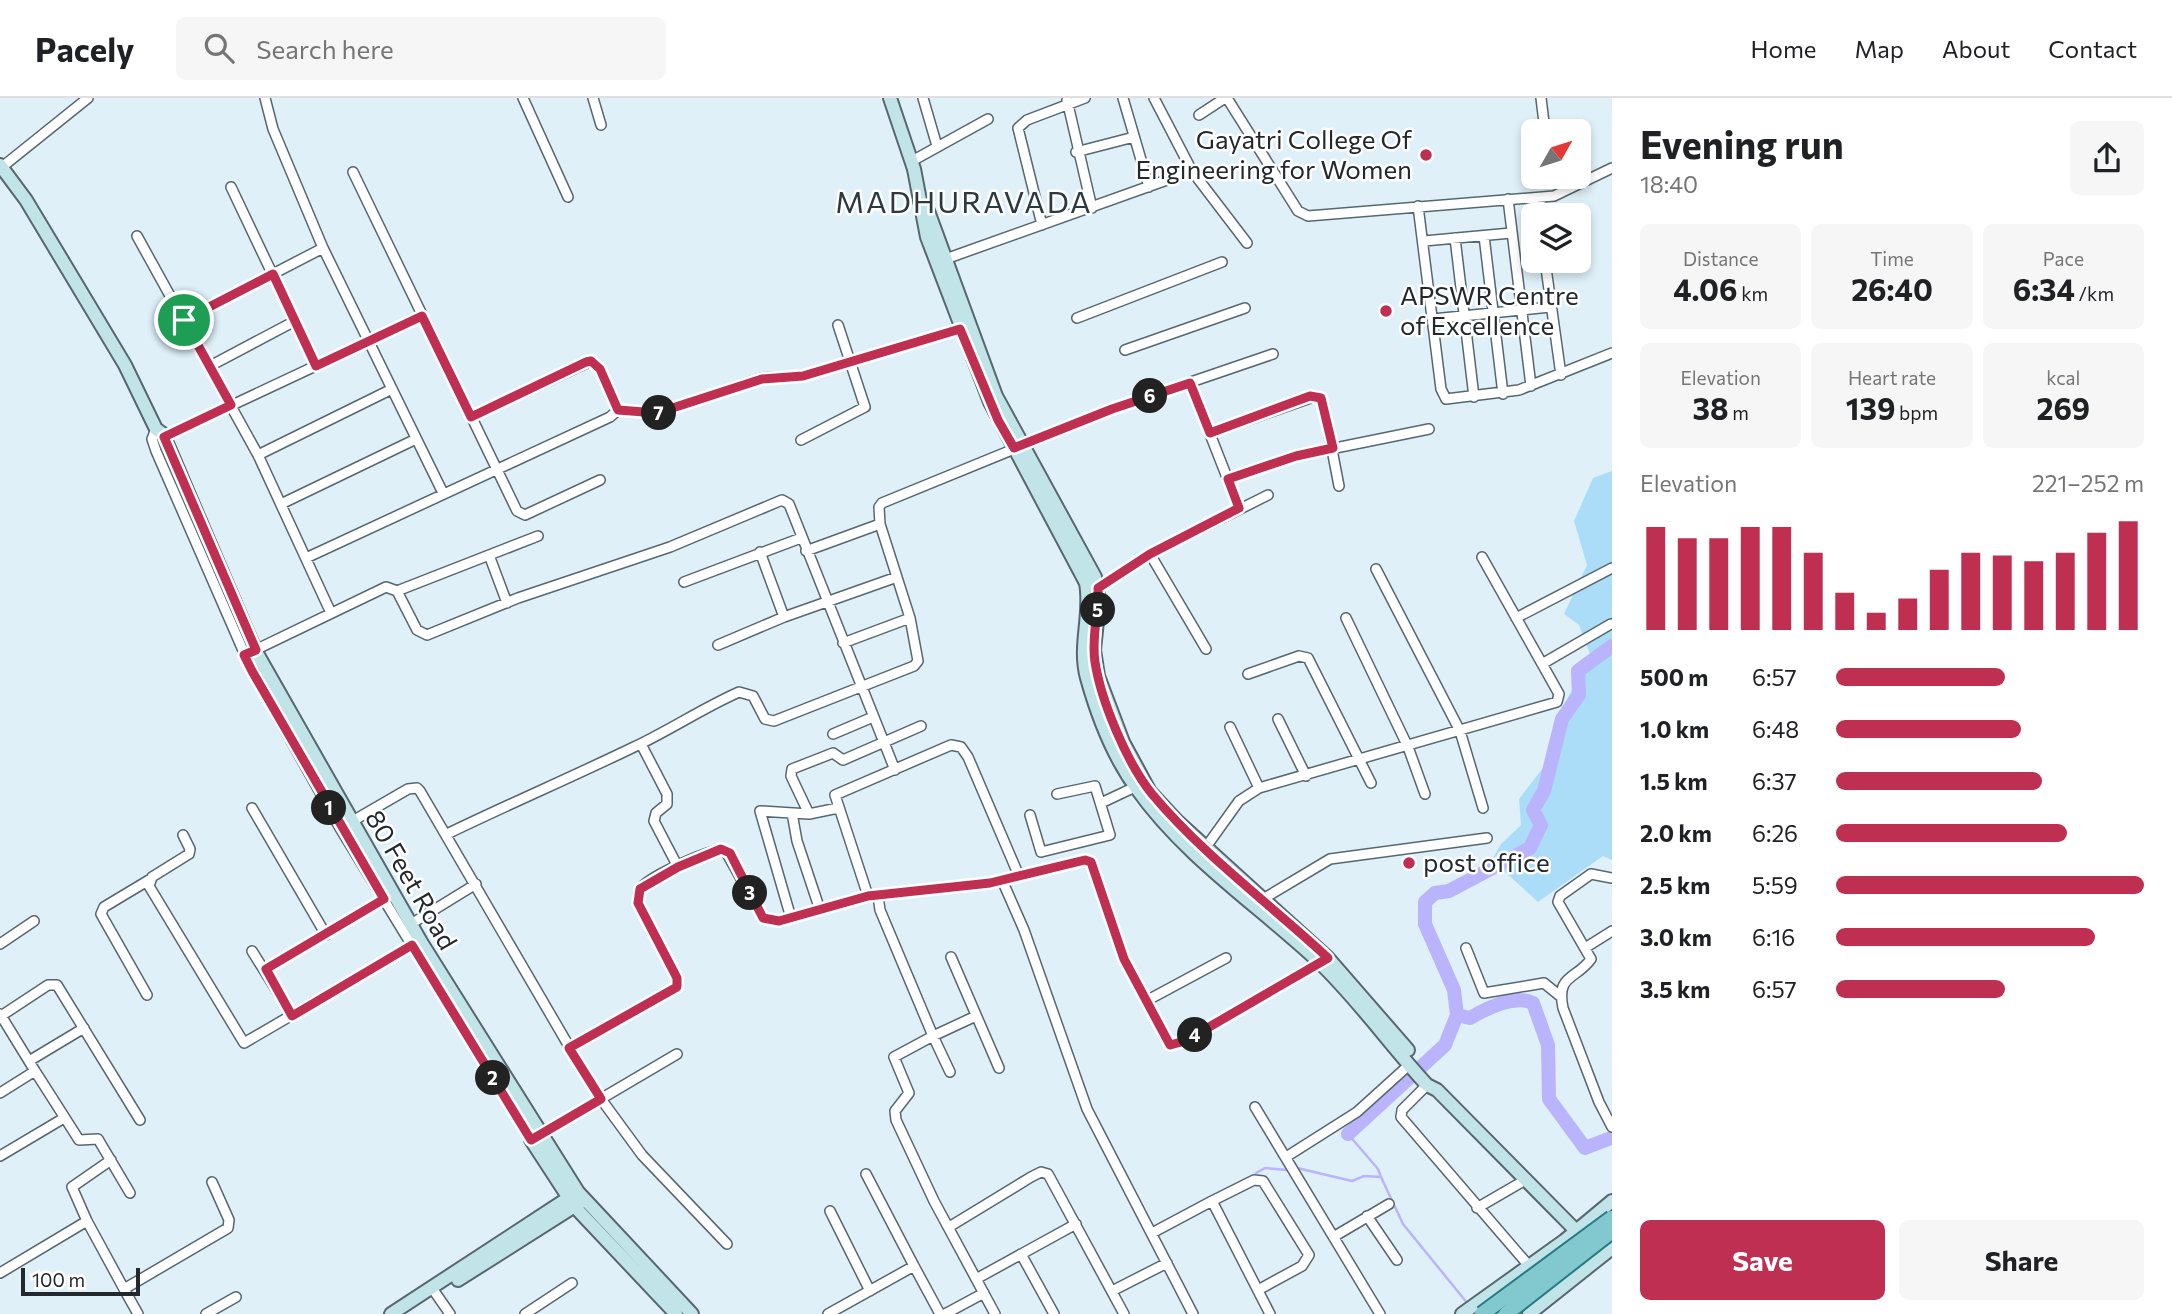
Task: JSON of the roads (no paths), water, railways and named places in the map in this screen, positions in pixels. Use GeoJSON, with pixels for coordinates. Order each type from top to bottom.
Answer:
{"type":"FeatureCollection","features":[{"type":"Feature","properties":{"kind":"main road"},"geometry":{"type":"LineString","coordinates":[[1482,1314],[1612,1218]]}},
{"type":"Feature","properties":{"kind":"main road"},"geometry":{"type":"LineString","coordinates":[[1506,1314],[1612,1231]]}},
{"type":"Feature","properties":{"kind":"street"},"geometry":{"type":"LineString","coordinates":[[1,166],[88,98]]}},
{"type":"Feature","properties":{"kind":"street"},"geometry":{"type":"LineString","coordinates":[[265,98],[274,129],[323,247],[443,493]]}},
{"type":"Feature","properties":{"kind":"street"},"geometry":{"type":"LineString","coordinates":[[523,98],[568,197]]}},
{"type":"Feature","properties":{"kind":"street"},"geometry":{"type":"LineString","coordinates":[[593,98],[601,125]]}},
{"type":"Feature","properties":{"kind":"street"},"geometry":{"type":"LineString","coordinates":[[890,98],[912,161],[922,203],[920,209],[940,261],[1019,447],[1086,583],[1089,606],[1084,645],[1087,677],[1111,741],[1135,788],[1181,839],[1323,960]]}},
{"type":"Feature","properties":{"kind":"street"},"geometry":{"type":"LineString","coordinates":[[923,98],[937,146]]}},
{"type":"Feature","properties":{"kind":"street"},"geometry":{"type":"LineString","coordinates":[[1042,225],[1017,132],[1020,125],[1067,101],[1085,98]]}},
{"type":"Feature","properties":{"kind":"street"},"geometry":{"type":"LineString","coordinates":[[1123,98],[1149,187]]}},
{"type":"Feature","properties":{"kind":"street"},"geometry":{"type":"LineString","coordinates":[[1154,98],[1192,171],[1247,243]]}},
{"type":"Feature","properties":{"kind":"street"},"geometry":{"type":"LineString","coordinates":[[1199,115],[1226,98],[1298,211],[1320,217],[1418,206],[1554,196],[1612,168]]}},
{"type":"Feature","properties":{"kind":"street"},"geometry":{"type":"LineString","coordinates":[[1541,98],[1544,119]]}},
{"type":"Feature","properties":{"kind":"street"},"geometry":{"type":"LineString","coordinates":[[1067,101],[1076,152],[1091,208]]}},
{"type":"Feature","properties":{"kind":"street"},"geometry":{"type":"LineString","coordinates":[[912,161],[988,119]]}},
{"type":"Feature","properties":{"kind":"street"},"geometry":{"type":"LineString","coordinates":[[1076,152],[1134,137]]}},
{"type":"Feature","properties":{"kind":"street","name":"80 Feet Road"},"geometry":{"type":"LineString","coordinates":[[1,166],[26,200],[125,365],[160,433],[250,653],[536,1137],[576,1199]]}},
{"type":"Feature","properties":{"kind":"street"},"geometry":{"type":"LineString","coordinates":[[940,261],[1192,171]]}},
{"type":"Feature","properties":{"kind":"street"},"geometry":{"type":"LineString","coordinates":[[353,172],[517,512],[522,516],[600,480]]}},
{"type":"Feature","properties":{"kind":"street"},"geometry":{"type":"LineString","coordinates":[[231,187],[316,366]]}},
{"type":"Feature","properties":{"kind":"street"},"geometry":{"type":"LineString","coordinates":[[1540,198],[1540,203]]}},
{"type":"Feature","properties":{"kind":"street"},"geometry":{"type":"LineString","coordinates":[[1508,199],[1531,386]]}},
{"type":"Feature","properties":{"kind":"street"},"geometry":{"type":"LineString","coordinates":[[1418,206],[1443,396],[1451,400],[1503,394],[1561,375],[1612,353]]}},
{"type":"Feature","properties":{"kind":"street"},"geometry":{"type":"LineString","coordinates":[[1424,241],[1511,233]]}},
{"type":"Feature","properties":{"kind":"street"},"geometry":{"type":"LineString","coordinates":[[137,236],[258,455],[331,613]]}},
{"type":"Feature","properties":{"kind":"street"},"geometry":{"type":"LineString","coordinates":[[1484,236],[1503,394]]}},
{"type":"Feature","properties":{"kind":"street"},"geometry":{"type":"LineString","coordinates":[[1455,238],[1475,397]]}},
{"type":"Feature","properties":{"kind":"street"},"geometry":{"type":"LineString","coordinates":[[184,320],[323,247]]}},
{"type":"Feature","properties":{"kind":"street"},"geometry":{"type":"LineString","coordinates":[[940,261],[960,329],[998,420],[1019,447],[1089,564],[1098,588],[1095,662],[1112,715],[1134,765],[1150,792],[1323,960],[1429,1084],[1527,1179],[1601,1256]]}},
{"type":"Feature","properties":{"kind":"street"},"geometry":{"type":"LineString","coordinates":[[1077,318],[1222,262]]}},
{"type":"Feature","properties":{"kind":"street"},"geometry":{"type":"LineString","coordinates":[[1546,273],[1561,375]]}},
{"type":"Feature","properties":{"kind":"street"},"geometry":{"type":"LineString","coordinates":[[1433,319],[1550,307]]}},
{"type":"Feature","properties":{"kind":"street"},"geometry":{"type":"LineString","coordinates":[[1125,350],[1245,308]]}},
{"type":"Feature","properties":{"kind":"street"},"geometry":{"type":"LineString","coordinates":[[160,433],[231,405],[422,316]]}},
{"type":"Feature","properties":{"kind":"street"},"geometry":{"type":"LineString","coordinates":[[210,366],[295,321]]}},
{"type":"Feature","properties":{"kind":"street"},"geometry":{"type":"LineString","coordinates":[[801,440],[865,407],[838,325]]}},
{"type":"Feature","properties":{"kind":"street"},"geometry":{"type":"LineString","coordinates":[[306,558],[610,417],[618,410],[657,413],[762,379],[793,379],[851,364],[960,329]]}},
{"type":"Feature","properties":{"kind":"street"},"geometry":{"type":"LineString","coordinates":[[447,834],[641,744],[698,710],[739,692],[753,696],[769,722],[861,689],[914,666],[918,661],[911,618],[880,524],[879,507],[886,499],[1112,409],[1273,354]]}},
{"type":"Feature","properties":{"kind":"street"},"geometry":{"type":"LineString","coordinates":[[471,417],[591,361],[600,369],[618,410]]}},
{"type":"Feature","properties":{"kind":"street"},"geometry":{"type":"LineString","coordinates":[[1190,383],[1239,508]]}},
{"type":"Feature","properties":{"kind":"street"},"geometry":{"type":"LineString","coordinates":[[258,455],[392,389]]}},
{"type":"Feature","properties":{"kind":"street"},"geometry":{"type":"LineString","coordinates":[[1210,433],[1316,396],[1324,403],[1339,486]]}},
{"type":"Feature","properties":{"kind":"street"},"geometry":{"type":"LineString","coordinates":[[1228,479],[1296,456],[1429,429]]}},
{"type":"Feature","properties":{"kind":"street"},"geometry":{"type":"LineString","coordinates":[[281,503],[416,439]]}},
{"type":"Feature","properties":{"kind":"street"},"geometry":{"type":"LineString","coordinates":[[1098,588],[1150,554],[1268,495]]}},
{"type":"Feature","properties":{"kind":"street"},"geometry":{"type":"LineString","coordinates":[[397,591],[417,630],[423,636],[507,603],[670,547],[778,501],[789,504],[895,770]]}},
{"type":"Feature","properties":{"kind":"street"},"geometry":{"type":"LineString","coordinates":[[806,551],[880,524]]}},
{"type":"Feature","properties":{"kind":"street"},"geometry":{"type":"LineString","coordinates":[[538,536],[397,591],[386,587],[250,653],[340,828],[536,1137],[677,1054]]}},
{"type":"Feature","properties":{"kind":"street"},"geometry":{"type":"LineString","coordinates":[[684,582],[801,538]]}},
{"type":"Feature","properties":{"kind":"street"},"geometry":{"type":"LineString","coordinates":[[760,552],[784,617]]}},
{"type":"Feature","properties":{"kind":"street"},"geometry":{"type":"LineString","coordinates":[[1150,554],[1206,649]]}},
{"type":"Feature","properties":{"kind":"street"},"geometry":{"type":"LineString","coordinates":[[489,555],[507,603]]}},
{"type":"Feature","properties":{"kind":"street"},"geometry":{"type":"LineString","coordinates":[[1206,848],[1239,801],[1259,788],[1553,704],[1559,699],[1559,694],[1482,557]]}},
{"type":"Feature","properties":{"kind":"street"},"geometry":{"type":"LineString","coordinates":[[1516,618],[1612,568]]}},
{"type":"Feature","properties":{"kind":"street"},"geometry":{"type":"LineString","coordinates":[[1376,569],[1460,731],[1483,808]]}},
{"type":"Feature","properties":{"kind":"street"},"geometry":{"type":"LineString","coordinates":[[718,645],[826,600],[897,577]]}},
{"type":"Feature","properties":{"kind":"street"},"geometry":{"type":"LineString","coordinates":[[843,642],[911,618]]}},
{"type":"Feature","properties":{"kind":"street"},"geometry":{"type":"LineString","coordinates":[[1346,618],[1408,747],[1425,794]]}},
{"type":"Feature","properties":{"kind":"street"},"geometry":{"type":"LineString","coordinates":[[1542,664],[1611,624]]}},
{"type":"Feature","properties":{"kind":"street"},"geometry":{"type":"LineString","coordinates":[[1248,674],[1299,656],[1308,658],[1362,760],[1371,783]]}},
{"type":"Feature","properties":{"kind":"street"},"geometry":{"type":"LineString","coordinates":[[832,734],[873,717]]}},
{"type":"Feature","properties":{"kind":"street"},"geometry":{"type":"LineString","coordinates":[[1278,719],[1309,775]]}},
{"type":"Feature","properties":{"kind":"street"},"geometry":{"type":"LineString","coordinates":[[809,814],[791,776],[792,769],[832,753],[843,760],[921,726]]}},
{"type":"Feature","properties":{"kind":"street"},"geometry":{"type":"LineString","coordinates":[[1230,726],[1259,788]]}},
{"type":"Feature","properties":{"kind":"street"},"geometry":{"type":"LineString","coordinates":[[641,744],[667,794],[667,804],[656,813],[654,821],[678,867]]}},
{"type":"Feature","properties":{"kind":"street"},"geometry":{"type":"LineString","coordinates":[[950,1072],[873,896],[835,795],[951,746],[961,747],[1019,876]]}},
{"type":"Feature","properties":{"kind":"street"},"geometry":{"type":"LineString","coordinates":[[1030,815],[1041,852],[1110,835],[1095,786],[1058,794]]}},
{"type":"Feature","properties":{"kind":"street"},"geometry":{"type":"LineString","coordinates":[[351,822],[408,789],[417,788],[447,834],[601,1099],[642,1155],[727,1244]]}},
{"type":"Feature","properties":{"kind":"street"},"geometry":{"type":"LineString","coordinates":[[1101,803],[1135,788]]}},
{"type":"Feature","properties":{"kind":"street"},"geometry":{"type":"LineString","coordinates":[[791,918],[760,814],[766,810],[809,814],[838,807]]}},
{"type":"Feature","properties":{"kind":"street"},"geometry":{"type":"LineString","coordinates":[[252,808],[326,935]]}},
{"type":"Feature","properties":{"kind":"street"},"geometry":{"type":"LineString","coordinates":[[792,813],[797,841],[820,910]]}},
{"type":"Feature","properties":{"kind":"street"},"geometry":{"type":"LineString","coordinates":[[147,995],[101,914],[104,907],[189,854],[190,849],[183,835]]}},
{"type":"Feature","properties":{"kind":"street"},"geometry":{"type":"LineString","coordinates":[[1263,899],[1301,878],[1321,863],[1346,856],[1487,838]]}},
{"type":"Feature","properties":{"kind":"street"},"geometry":{"type":"LineString","coordinates":[[569,1048],[677,987],[677,978],[638,903],[638,896],[645,884],[716,849],[726,850],[763,918],[779,921],[873,896],[1002,880],[1085,860],[1091,862],[1124,959],[1167,1041],[1175,1045],[1323,960]]}},
{"type":"Feature","properties":{"kind":"street"},"geometry":{"type":"LineString","coordinates":[[1560,996],[1564,982],[1591,959],[1558,899],[1591,874],[1612,878]]}},
{"type":"Feature","properties":{"kind":"street"},"geometry":{"type":"LineString","coordinates":[[149,880],[151,892],[244,1043],[412,945]]}},
{"type":"Feature","properties":{"kind":"street"},"geometry":{"type":"LineString","coordinates":[[1002,880],[1028,941],[1087,1109],[1193,1314]]}},
{"type":"Feature","properties":{"kind":"street"},"geometry":{"type":"LineString","coordinates":[[411,924],[476,884]]}},
{"type":"Feature","properties":{"kind":"street"},"geometry":{"type":"LineString","coordinates":[[266,969],[384,899]]}},
{"type":"Feature","properties":{"kind":"street"},"geometry":{"type":"LineString","coordinates":[[0,944],[34,921]]}},
{"type":"Feature","properties":{"kind":"street"},"geometry":{"type":"LineString","coordinates":[[1585,948],[1612,931]]}},
{"type":"Feature","properties":{"kind":"street"},"geometry":{"type":"LineString","coordinates":[[1466,948],[1484,993],[1544,983],[1560,996],[1599,1102],[1612,1127]]}},
{"type":"Feature","properties":{"kind":"street"},"geometry":{"type":"LineString","coordinates":[[252,951],[266,969],[292,1016]]}},
{"type":"Feature","properties":{"kind":"street"},"geometry":{"type":"LineString","coordinates":[[951,957],[999,1068]]}},
{"type":"Feature","properties":{"kind":"street"},"geometry":{"type":"LineString","coordinates":[[1146,1001],[1226,958]]}},
{"type":"Feature","properties":{"kind":"street"},"geometry":{"type":"LineString","coordinates":[[130,1193],[98,1139],[93,1137],[81,1141],[64,1118],[1,1015],[55,984],[140,1121]]}},
{"type":"Feature","properties":{"kind":"street"},"geometry":{"type":"LineString","coordinates":[[976,1016],[894,1057],[909,1093],[895,1111],[901,1132],[995,1314]]}},
{"type":"Feature","properties":{"kind":"street"},"geometry":{"type":"LineString","coordinates":[[29,1061],[84,1028]]}},
{"type":"Feature","properties":{"kind":"street"},"geometry":{"type":"LineString","coordinates":[[1286,1157],[1357,1112],[1413,1065]]}},
{"type":"Feature","properties":{"kind":"street"},"geometry":{"type":"LineString","coordinates":[[0,1093],[35,1071]]}},
{"type":"Feature","properties":{"kind":"street"},"geometry":{"type":"LineString","coordinates":[[1429,1084],[1402,1110],[1401,1117],[1477,1209],[1530,1267]]}},
{"type":"Feature","properties":{"kind":"street"},"geometry":{"type":"LineString","coordinates":[[1255,1107],[1380,1314]]}},
{"type":"Feature","properties":{"kind":"street"},"geometry":{"type":"LineString","coordinates":[[0,1156],[64,1118]]}},
{"type":"Feature","properties":{"kind":"street"},"geometry":{"type":"LineString","coordinates":[[111,1160],[72,1187],[87,1221],[138,1314]]}},
{"type":"Feature","properties":{"kind":"street"},"geometry":{"type":"LineString","coordinates":[[948,1227],[1041,1172],[1048,1174],[1124,1314]]}},
{"type":"Feature","properties":{"kind":"street"},"geometry":{"type":"LineString","coordinates":[[866,1174],[914,1266],[943,1314],[984,1293]]}},
{"type":"Feature","properties":{"kind":"street"},"geometry":{"type":"LineString","coordinates":[[1477,1209],[1527,1179]]}},
{"type":"Feature","properties":{"kind":"street"},"geometry":{"type":"LineString","coordinates":[[1152,1233],[1254,1180],[1263,1181],[1309,1255],[1302,1266],[1258,1290]]}},
{"type":"Feature","properties":{"kind":"street"},"geometry":{"type":"LineString","coordinates":[[124,1289],[228,1228],[229,1220],[212,1182]]}},
{"type":"Feature","properties":{"kind":"street"},"geometry":{"type":"LineString","coordinates":[[391,1314],[434,1291],[576,1199]]}},
{"type":"Feature","properties":{"kind":"street"},"geometry":{"type":"LineString","coordinates":[[576,1199],[676,1314]]}},
{"type":"Feature","properties":{"kind":"street"},"geometry":{"type":"LineString","coordinates":[[576,1199],[692,1314]]}},
{"type":"Feature","properties":{"kind":"street"},"geometry":{"type":"LineString","coordinates":[[1212,1201],[1270,1314]]}},
{"type":"Feature","properties":{"kind":"street"},"geometry":{"type":"LineString","coordinates":[[1462,1314],[1530,1267],[1612,1201]]}},
{"type":"Feature","properties":{"kind":"street"},"geometry":{"type":"LineString","coordinates":[[1335,1236],[1388,1203]]}},
{"type":"Feature","properties":{"kind":"street"},"geometry":{"type":"LineString","coordinates":[[830,1211],[870,1291]]}},
{"type":"Feature","properties":{"kind":"street"},"geometry":{"type":"LineString","coordinates":[[1367,1216],[1397,1259]]}},
{"type":"Feature","properties":{"kind":"street"},"geometry":{"type":"LineString","coordinates":[[0,1273],[87,1221]]}},
{"type":"Feature","properties":{"kind":"street"},"geometry":{"type":"LineString","coordinates":[[976,1279],[1076,1224]]}},
{"type":"Feature","properties":{"kind":"street"},"geometry":{"type":"LineString","coordinates":[[1529,1314],[1612,1248]]}},
{"type":"Feature","properties":{"kind":"street"},"geometry":{"type":"LineString","coordinates":[[1021,1254],[1054,1314]]}},
{"type":"Feature","properties":{"kind":"street"},"geometry":{"type":"LineString","coordinates":[[1112,1291],[1167,1263]]}},
{"type":"Feature","properties":{"kind":"street"},"geometry":{"type":"LineString","coordinates":[[828,1314],[914,1266]]}},
{"type":"Feature","properties":{"kind":"street"},"geometry":{"type":"LineString","coordinates":[[525,1314],[572,1283]]}},
{"type":"Feature","properties":{"kind":"street"},"geometry":{"type":"LineString","coordinates":[[407,1314],[434,1291]]}},
{"type":"Feature","properties":{"kind":"street"},"geometry":{"type":"LineString","coordinates":[[434,1291],[450,1314]]}},
{"type":"Feature","properties":{"kind":"street"},"geometry":{"type":"LineString","coordinates":[[206,1314],[236,1297]]}},
{"type":"Feature","properties":{"kind":"waterway"},"geometry":{"type":"LineString","coordinates":[[1348,1134],[1445,1045],[1457,1015],[1454,990],[1425,924],[1425,902],[1435,893],[1449,891],[1530,848],[1541,825],[1533,810],[1544,791],[1562,719],[1579,695],[1578,671],[1612,646]]}},
{"type":"Feature","properties":{"kind":"waterway"},"geometry":{"type":"LineString","coordinates":[[1457,1015],[1470,1018],[1492,1006],[1509,1001],[1533,1003],[1548,1045],[1549,1099],[1585,1148],[1611,1138]]}},
{"type":"Feature","properties":{"kind":"waterway"},"geometry":{"type":"LineString","coordinates":[[1297,1168],[1352,1181],[1364,1176],[1381,1177],[1378,1169],[1348,1134]]}},
{"type":"Feature","properties":{"kind":"waterway"},"geometry":{"type":"LineString","coordinates":[[1256,1173],[1265,1168],[1287,1170]]}},
{"type":"Feature","properties":{"kind":"waterway"},"geometry":{"type":"LineString","coordinates":[[1381,1177],[1403,1224],[1468,1304]]}},
{"type":"Feature","properties":{"kind":"place","name":"Gayatri College Of Engineering for Women"},"geometry":{"type":"Point","coordinates":[1426,155]}},
{"type":"Feature","properties":{"kind":"place","name":"APSWR Centre of Excellence"},"geometry":{"type":"Point","coordinates":[1386,311]}},
{"type":"Feature","properties":{"kind":"place","name":"post office"},"geometry":{"type":"Point","coordinates":[1409,863]}},
{"type":"Feature","properties":{"kind":"district","name":"MADHURAVADA"},"geometry":{"type":"Point","coordinates":[964,203]}}]}
